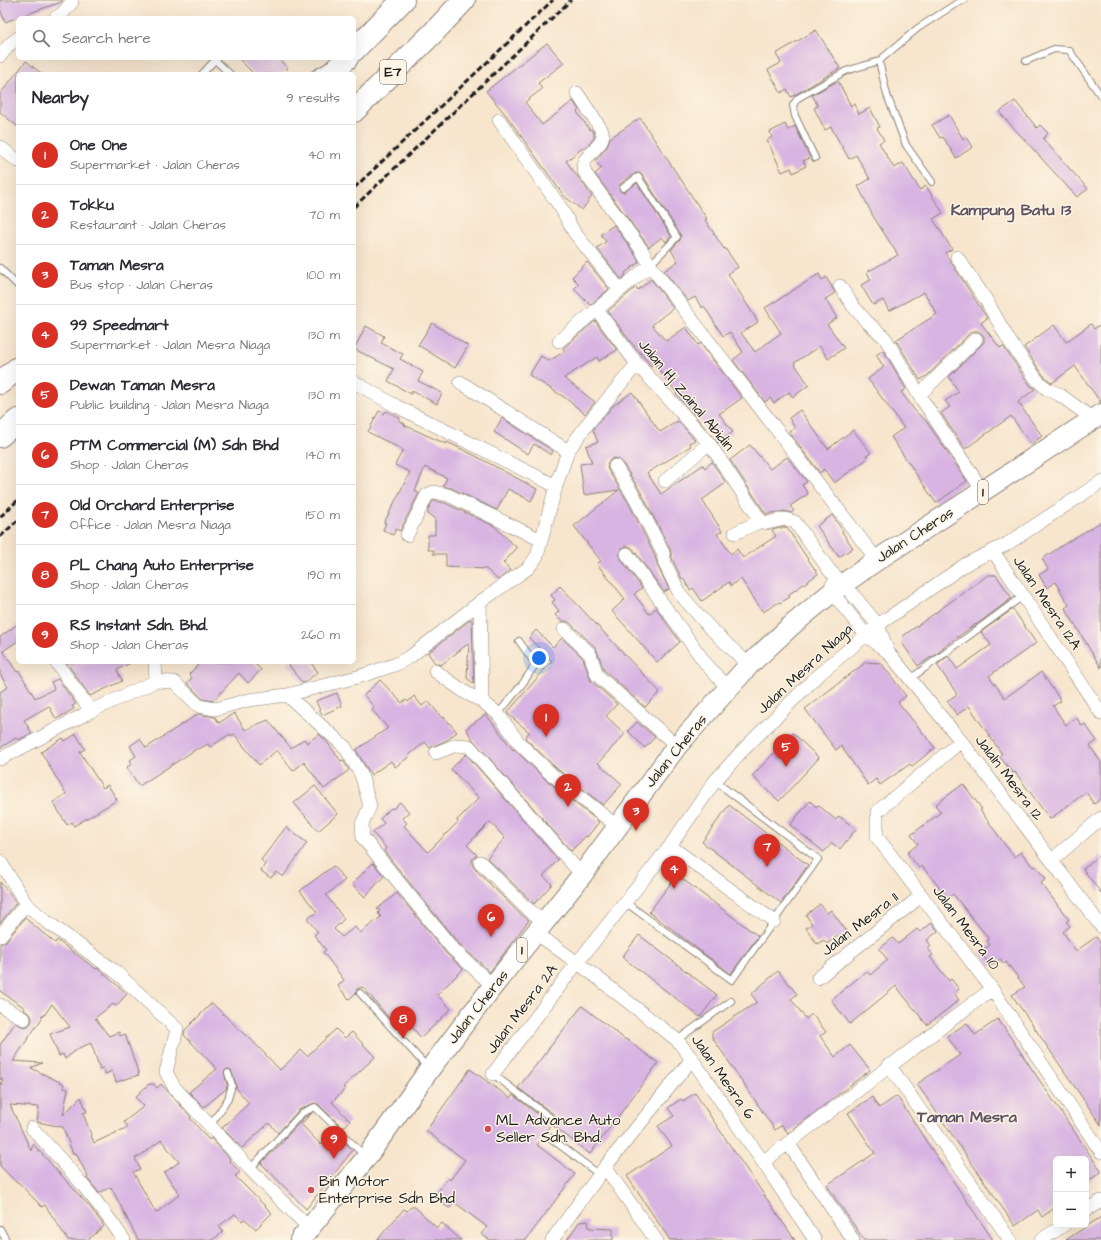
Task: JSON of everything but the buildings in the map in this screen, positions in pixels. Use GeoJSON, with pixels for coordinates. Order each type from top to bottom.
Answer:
{"type":"FeatureCollection","features":[{"type":"Feature","properties":{"kind":"highway"},"geometry":{"type":"LineString","coordinates":[[356,48],[403,0]]}},
{"type":"Feature","properties":{"kind":"highway","name":"E7"},"geometry":{"type":"LineString","coordinates":[[356,109],[433,33],[464,0]]}},
{"type":"Feature","properties":{"kind":"highway"},"geometry":{"type":"LineString","coordinates":[[433,33],[477,0]]}},
{"type":"Feature","properties":{"kind":"highway"},"geometry":{"type":"LineString","coordinates":[[333,72],[345,60]]}},
{"type":"Feature","properties":{"kind":"highway"},"geometry":{"type":"LineString","coordinates":[[0,383],[16,370]]}},
{"type":"Feature","properties":{"kind":"highway"},"geometry":{"type":"LineString","coordinates":[[0,436],[16,422]]}},
{"type":"Feature","properties":{"kind":"main road","name":"Jalan Cheras"},"geometry":{"type":"LineString","coordinates":[[304,1234],[366,1158],[429,1070],[493,986],[582,875],[677,746],[749,665],[836,582],[877,560],[1097,417]]}},
{"type":"Feature","properties":{"kind":"street"},"geometry":{"type":"LineString","coordinates":[[58,16],[62,14],[72,0]]}},
{"type":"Feature","properties":{"kind":"street"},"geometry":{"type":"LineString","coordinates":[[0,56],[16,40]]}},
{"type":"Feature","properties":{"kind":"street"},"geometry":{"type":"LineString","coordinates":[[577,93],[602,129],[603,136],[601,142],[585,160],[583,166],[585,173],[642,249],[650,265],[877,560]]}},
{"type":"Feature","properties":{"kind":"street"},"geometry":{"type":"LineString","coordinates":[[499,120],[561,208],[574,232],[620,290]]}},
{"type":"Feature","properties":{"kind":"street"},"geometry":{"type":"LineString","coordinates":[[0,147],[16,160]]}},
{"type":"Feature","properties":{"kind":"street"},"geometry":{"type":"LineString","coordinates":[[957,257],[986,300],[1010,342],[1037,380],[1047,389],[1097,417]]}},
{"type":"Feature","properties":{"kind":"street"},"geometry":{"type":"LineString","coordinates":[[559,341],[650,265]]}},
{"type":"Feature","properties":{"kind":"street"},"geometry":{"type":"LineString","coordinates":[[840,286],[852,306],[885,338],[919,395],[983,491]]}},
{"type":"Feature","properties":{"kind":"street","name":"Jalan Hj Zainal Abidin"},"geometry":{"type":"LineString","coordinates":[[597,310],[637,364],[709,443],[761,521]]}},
{"type":"Feature","properties":{"kind":"street"},"geometry":{"type":"LineString","coordinates":[[919,395],[976,339]]}},
{"type":"Feature","properties":{"kind":"street"},"geometry":{"type":"LineString","coordinates":[[0,758],[91,711],[156,681],[174,682],[199,706],[215,710],[249,700],[287,695],[361,676],[397,664],[411,656],[480,602],[528,568],[537,556],[556,486],[568,451],[589,422],[637,364]]}},
{"type":"Feature","properties":{"kind":"street"},"geometry":{"type":"LineString","coordinates":[[460,382],[568,451]]}},
{"type":"Feature","properties":{"kind":"street"},"geometry":{"type":"LineString","coordinates":[[356,383],[396,406],[556,486]]}},
{"type":"Feature","properties":{"kind":"street"},"geometry":{"type":"LineString","coordinates":[[665,480],[709,443]]}},
{"type":"Feature","properties":{"kind":"street"},"geometry":{"type":"LineString","coordinates":[[615,466],[635,498],[663,553],[665,564],[680,594],[709,627],[749,665]]}},
{"type":"Feature","properties":{"kind":"street","name":"Jalan Mesra Niaga"},"geometry":{"type":"LineString","coordinates":[[577,963],[670,846],[715,781],[817,676],[878,625],[966,564],[1007,544],[1101,482]]}},
{"type":"Feature","properties":{"kind":"street"},"geometry":{"type":"LineString","coordinates":[[407,535],[427,495],[434,492],[448,495],[541,540]]}},
{"type":"Feature","properties":{"kind":"street"},"geometry":{"type":"LineString","coordinates":[[735,533],[761,521],[767,523],[785,519],[795,522],[836,582],[866,635],[888,652]]}},
{"type":"Feature","properties":{"kind":"street","name":"Jalan Mesra 12A"},"geometry":{"type":"LineString","coordinates":[[993,551],[1101,713]]}},
{"type":"Feature","properties":{"kind":"street"},"geometry":{"type":"LineString","coordinates":[[627,554],[706,664],[728,688]]}},
{"type":"Feature","properties":{"kind":"street"},"geometry":{"type":"LineString","coordinates":[[836,582],[878,625],[888,652]]}},
{"type":"Feature","properties":{"kind":"street"},"geometry":{"type":"LineString","coordinates":[[480,602],[482,701]]}},
{"type":"Feature","properties":{"kind":"street"},"geometry":{"type":"LineString","coordinates":[[564,629],[590,654],[597,675],[677,746]]}},
{"type":"Feature","properties":{"kind":"street","name":"Jalaln Mesra 12"},"geometry":{"type":"LineString","coordinates":[[888,652],[961,740],[1101,926]]}},
{"type":"Feature","properties":{"kind":"street"},"geometry":{"type":"LineString","coordinates":[[57,664],[91,711]]}},
{"type":"Feature","properties":{"kind":"street"},"geometry":{"type":"LineString","coordinates":[[155,664],[156,681]]}},
{"type":"Feature","properties":{"kind":"street"},"geometry":{"type":"LineString","coordinates":[[436,671],[466,693],[482,701],[498,714],[519,743],[550,773],[618,827]]}},
{"type":"Feature","properties":{"kind":"street"},"geometry":{"type":"LineString","coordinates":[[287,695],[345,747],[361,774],[370,806],[362,824],[363,838],[452,948],[493,986]]}},
{"type":"Feature","properties":{"kind":"street","name":"Jalan Mesra 10"},"geometry":{"type":"LineString","coordinates":[[961,740],[877,812],[877,837],[992,989],[1101,1152]]}},
{"type":"Feature","properties":{"kind":"street"},"geometry":{"type":"LineString","coordinates":[[436,753],[456,745],[469,746],[582,875]]}},
{"type":"Feature","properties":{"kind":"street"},"geometry":{"type":"LineString","coordinates":[[1052,860],[1101,818]]}},
{"type":"Feature","properties":{"kind":"street"},"geometry":{"type":"LineString","coordinates":[[670,846],[774,921]]}},
{"type":"Feature","properties":{"kind":"street"},"geometry":{"type":"LineString","coordinates":[[0,861],[26,904],[46,921],[116,972],[177,1029],[166,1072],[174,1087],[250,1169],[304,1234]]}},
{"type":"Feature","properties":{"kind":"street","name":"Jalan Mesra 6"},"geometry":{"type":"LineString","coordinates":[[480,862],[525,907],[540,928],[577,963],[677,1040],[692,1059],[815,1240]]}},
{"type":"Feature","properties":{"kind":"street","name":"Jalan Mesra 11"},"geometry":{"type":"LineString","coordinates":[[818,978],[921,896]]}},
{"type":"Feature","properties":{"kind":"street"},"geometry":{"type":"LineString","coordinates":[[0,936],[26,904]]}},
{"type":"Feature","properties":{"kind":"street","name":"Jalan Mesra 2A"},"geometry":{"type":"LineString","coordinates":[[493,1074],[577,963]]}},
{"type":"Feature","properties":{"kind":"street"},"geometry":{"type":"LineString","coordinates":[[763,1162],[889,1065],[992,989]]}},
{"type":"Feature","properties":{"kind":"street"},"geometry":{"type":"LineString","coordinates":[[0,1005],[24,1019]]}},
{"type":"Feature","properties":{"kind":"street"},"geometry":{"type":"LineString","coordinates":[[552,1240],[603,1171],[692,1059]]}},
{"type":"Feature","properties":{"kind":"street"},"geometry":{"type":"LineString","coordinates":[[889,1065],[1010,1240]]}},
{"type":"Feature","properties":{"kind":"street"},"geometry":{"type":"LineString","coordinates":[[32,1128],[72,1172],[109,1218],[124,1240]]}},
{"type":"Feature","properties":{"kind":"street"},"geometry":{"type":"LineString","coordinates":[[788,1143],[853,1240]]}},
{"type":"Feature","properties":{"kind":"street"},"geometry":{"type":"LineString","coordinates":[[603,1171],[656,1240]]}},
{"type":"Feature","properties":{"kind":"street"},"geometry":{"type":"LineString","coordinates":[[1089,1208],[1101,1200]]}},
{"type":"Feature","properties":{"kind":"street"},"geometry":{"type":"LineString","coordinates":[[1041,1240],[1059,1228]]}},
{"type":"Feature","properties":{"kind":"lane"},"geometry":{"type":"LineString","coordinates":[[815,158],[795,116],[793,105],[798,98],[846,71],[879,61],[918,28],[964,0]]}},
{"type":"Feature","properties":{"kind":"lane"},"geometry":{"type":"LineString","coordinates":[[1026,61],[1054,49],[1069,50],[1101,96]]}},
{"type":"Feature","properties":{"kind":"lane"},"geometry":{"type":"LineString","coordinates":[[204,72],[215,60],[228,72]]}},
{"type":"Feature","properties":{"kind":"lane"},"geometry":{"type":"LineString","coordinates":[[318,72],[340,60]]}},
{"type":"Feature","properties":{"kind":"lane"},"geometry":{"type":"LineString","coordinates":[[879,61],[887,96],[906,145],[932,182]]}},
{"type":"Feature","properties":{"kind":"lane"},"geometry":{"type":"LineString","coordinates":[[623,188],[638,177],[676,236],[650,265]]}},
{"type":"Feature","properties":{"kind":"lane"},"geometry":{"type":"LineString","coordinates":[[0,268],[16,284]]}},
{"type":"Feature","properties":{"kind":"lane"},"geometry":{"type":"LineString","coordinates":[[910,679],[1023,596]]}},
{"type":"Feature","properties":{"kind":"lane"},"geometry":{"type":"LineString","coordinates":[[498,714],[523,683],[535,665],[518,642]]}},
{"type":"Feature","properties":{"kind":"lane"},"geometry":{"type":"LineString","coordinates":[[625,902],[732,980],[818,859],[715,781]]}},
{"type":"Feature","properties":{"kind":"lane"},"geometry":{"type":"LineString","coordinates":[[360,993],[429,1070]]}},
{"type":"Feature","properties":{"kind":"lane"},"geometry":{"type":"LineString","coordinates":[[677,1040],[731,1001]]}},
{"type":"Feature","properties":{"kind":"lane"},"geometry":{"type":"LineString","coordinates":[[210,1126],[228,1099],[232,1085],[228,1073]]}},
{"type":"Feature","properties":{"kind":"lane"},"geometry":{"type":"LineString","coordinates":[[493,1074],[552,1119]]}},
{"type":"Feature","properties":{"kind":"lane"},"geometry":{"type":"LineString","coordinates":[[250,1169],[302,1113],[315,1107],[366,1158]]}},
{"type":"Feature","properties":{"kind":"lane"},"geometry":{"type":"LineString","coordinates":[[549,1137],[603,1171]]}},
{"type":"Feature","properties":{"kind":"lane"},"geometry":{"type":"LineString","coordinates":[[0,1229],[6,1240]]}},
{"type":"Feature","properties":{"kind":"railway"},"geometry":{"type":"LineString","coordinates":[[356,186],[553,0]]}},
{"type":"Feature","properties":{"kind":"railway"},"geometry":{"type":"LineString","coordinates":[[356,205],[571,0]]}},
{"type":"Feature","properties":{"kind":"railway"},"geometry":{"type":"LineString","coordinates":[[0,517],[16,502]]}},
{"type":"Feature","properties":{"kind":"railway"},"geometry":{"type":"LineString","coordinates":[[0,537],[16,522]]}},
{"type":"Feature","properties":{"kind":"place","name":"One One"},"geometry":{"type":"Point","coordinates":[546,737]}},
{"type":"Feature","properties":{"kind":"place","name":"Dewan Taman Mesra"},"geometry":{"type":"Point","coordinates":[786,767]}},
{"type":"Feature","properties":{"kind":"place","name":"Tokku"},"geometry":{"type":"Point","coordinates":[568,807]}},
{"type":"Feature","properties":{"kind":"place","name":"Taman Mesra"},"geometry":{"type":"Point","coordinates":[636,831]}},
{"type":"Feature","properties":{"kind":"place","name":"Old Orchard Enterprise"},"geometry":{"type":"Point","coordinates":[767,867]}},
{"type":"Feature","properties":{"kind":"place","name":"99 Speedmart"},"geometry":{"type":"Point","coordinates":[674,889]}},
{"type":"Feature","properties":{"kind":"place","name":"PTM Commercial (M) Sdn Bhd"},"geometry":{"type":"Point","coordinates":[491,937]}},
{"type":"Feature","properties":{"kind":"place","name":"PL Chang Auto Enterprise"},"geometry":{"type":"Point","coordinates":[403,1039]}},
{"type":"Feature","properties":{"kind":"place","name":"ML Advance Auto Seller Sdn. Bhd."},"geometry":{"type":"Point","coordinates":[488,1129]}},
{"type":"Feature","properties":{"kind":"place","name":"RS Instant Sdn. Bhd."},"geometry":{"type":"Point","coordinates":[334,1159]}},
{"type":"Feature","properties":{"kind":"place","name":"Bin Motor Enterprise Sdn Bhd"},"geometry":{"type":"Point","coordinates":[311,1190]}},
{"type":"Feature","properties":{"kind":"district","name":"Kampung Batu 13"},"geometry":{"type":"Point","coordinates":[1011,210]}},
{"type":"Feature","properties":{"kind":"district","name":"Taman Mesra"},"geometry":{"type":"Point","coordinates":[967,1117]}}]}
